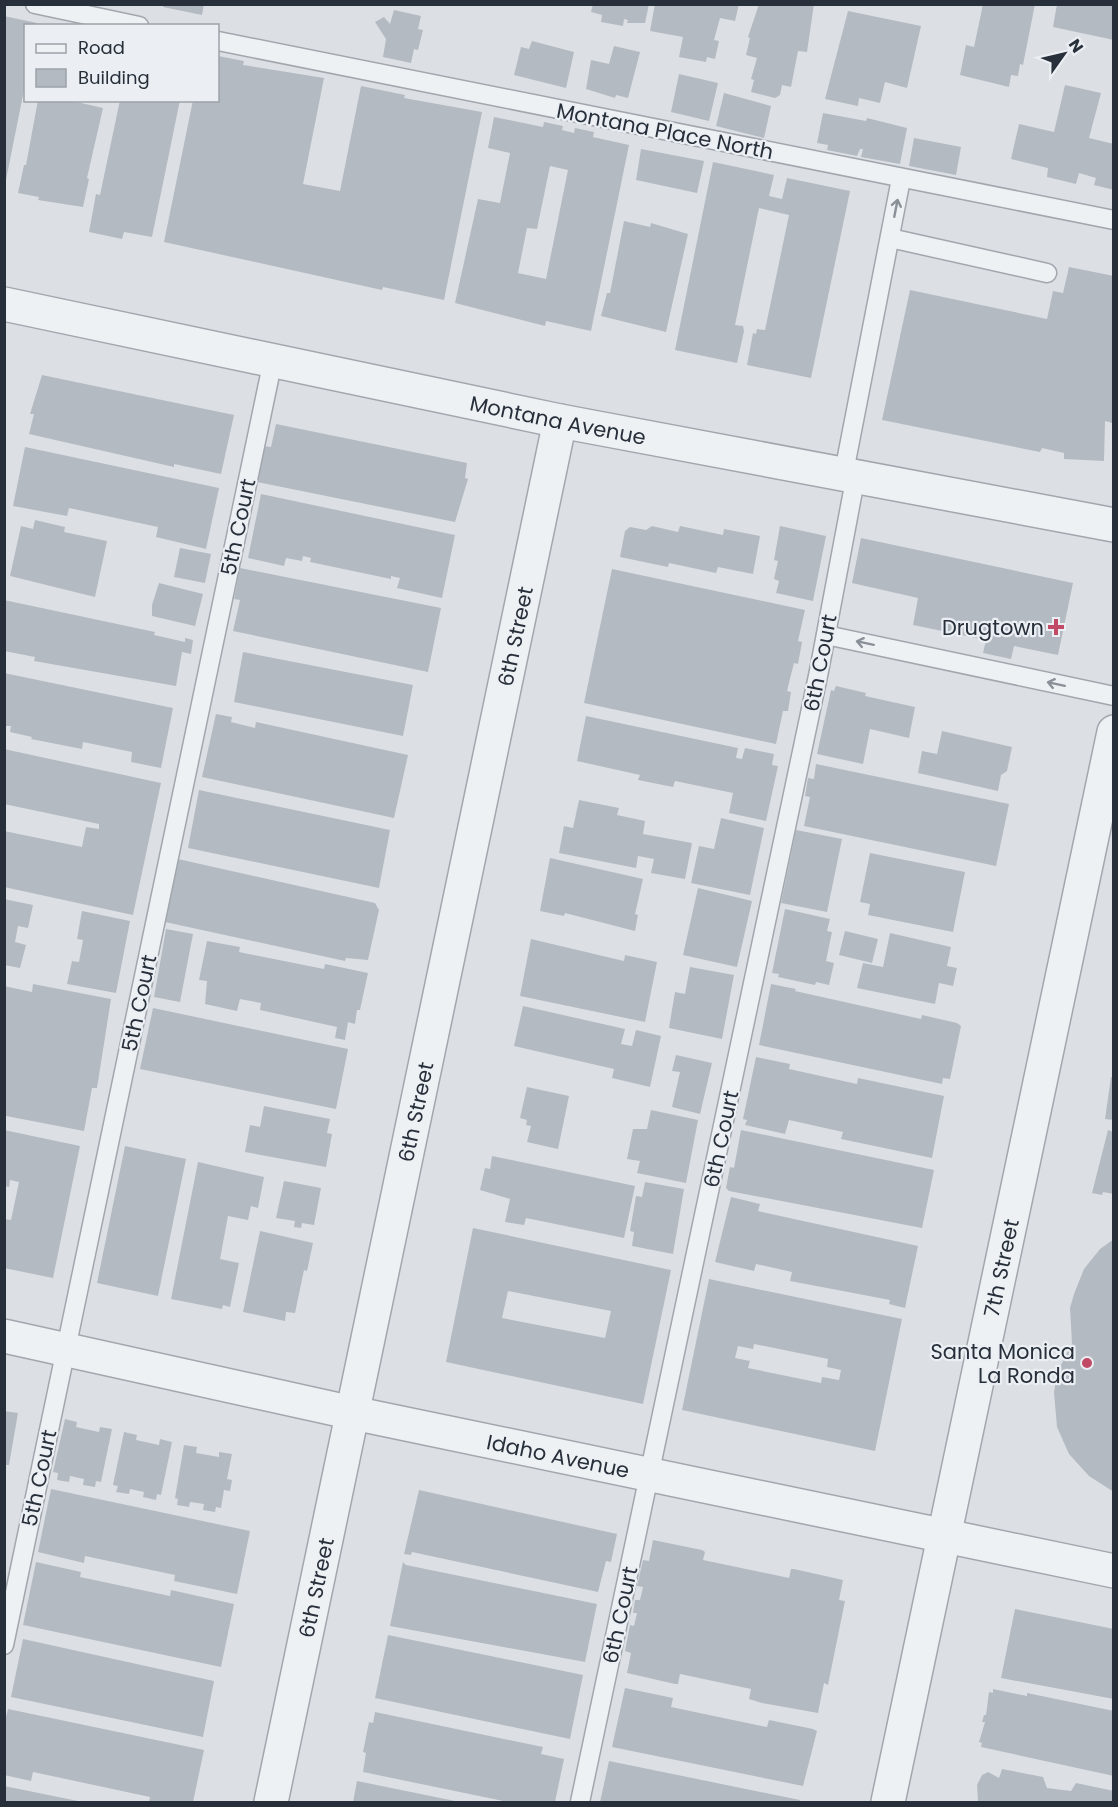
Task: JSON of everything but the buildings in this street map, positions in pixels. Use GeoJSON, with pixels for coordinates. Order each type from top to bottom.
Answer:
{"type":"FeatureCollection","features":[{"type":"Feature","properties":{"kind":"street","name":"Montana Avenue"},"geometry":{"type":"LineString","coordinates":[[4,304],[560,421],[850,473],[1113,525]]}},
{"type":"Feature","properties":{"kind":"street","name":"6th Street"},"geometry":{"type":"LineString","coordinates":[[271,1803],[560,421]]}},
{"type":"Feature","properties":{"kind":"street","name":"7th Street"},"geometry":{"type":"LineString","coordinates":[[888,1803],[1113,732]]}},
{"type":"Feature","properties":{"kind":"street","name":"Idaho Avenue"},"geometry":{"type":"LineString","coordinates":[[4,1336],[67,1348],[353,1413],[1113,1571]]}},
{"type":"Feature","properties":{"kind":"lane"},"geometry":{"type":"LineString","coordinates":[[35,4],[130,24]]}},
{"type":"Feature","properties":{"kind":"lane","name":"Montana Place North"},"geometry":{"type":"LineString","coordinates":[[219,41],[1113,220]]}},
{"type":"Feature","properties":{"kind":"lane","name":"6th Court"},"geometry":{"type":"LineString","coordinates":[[580,1803],[826,635],[850,473],[901,179]]}},
{"type":"Feature","properties":{"kind":"lane"},"geometry":{"type":"LineString","coordinates":[[890,238],[1047,273]]}},
{"type":"Feature","properties":{"kind":"lane","name":"5th Court"},"geometry":{"type":"LineString","coordinates":[[4,1645],[273,360]]}},
{"type":"Feature","properties":{"kind":"lane"},"geometry":{"type":"LineString","coordinates":[[826,635],[1113,696]]}},
{"type":"Feature","properties":{"kind":"place","name":"Drugtown"},"geometry":{"type":"Point","coordinates":[1056,627]}},
{"type":"Feature","properties":{"kind":"place","name":"Santa Monica La Ronda"},"geometry":{"type":"Point","coordinates":[1087,1363]}}]}
